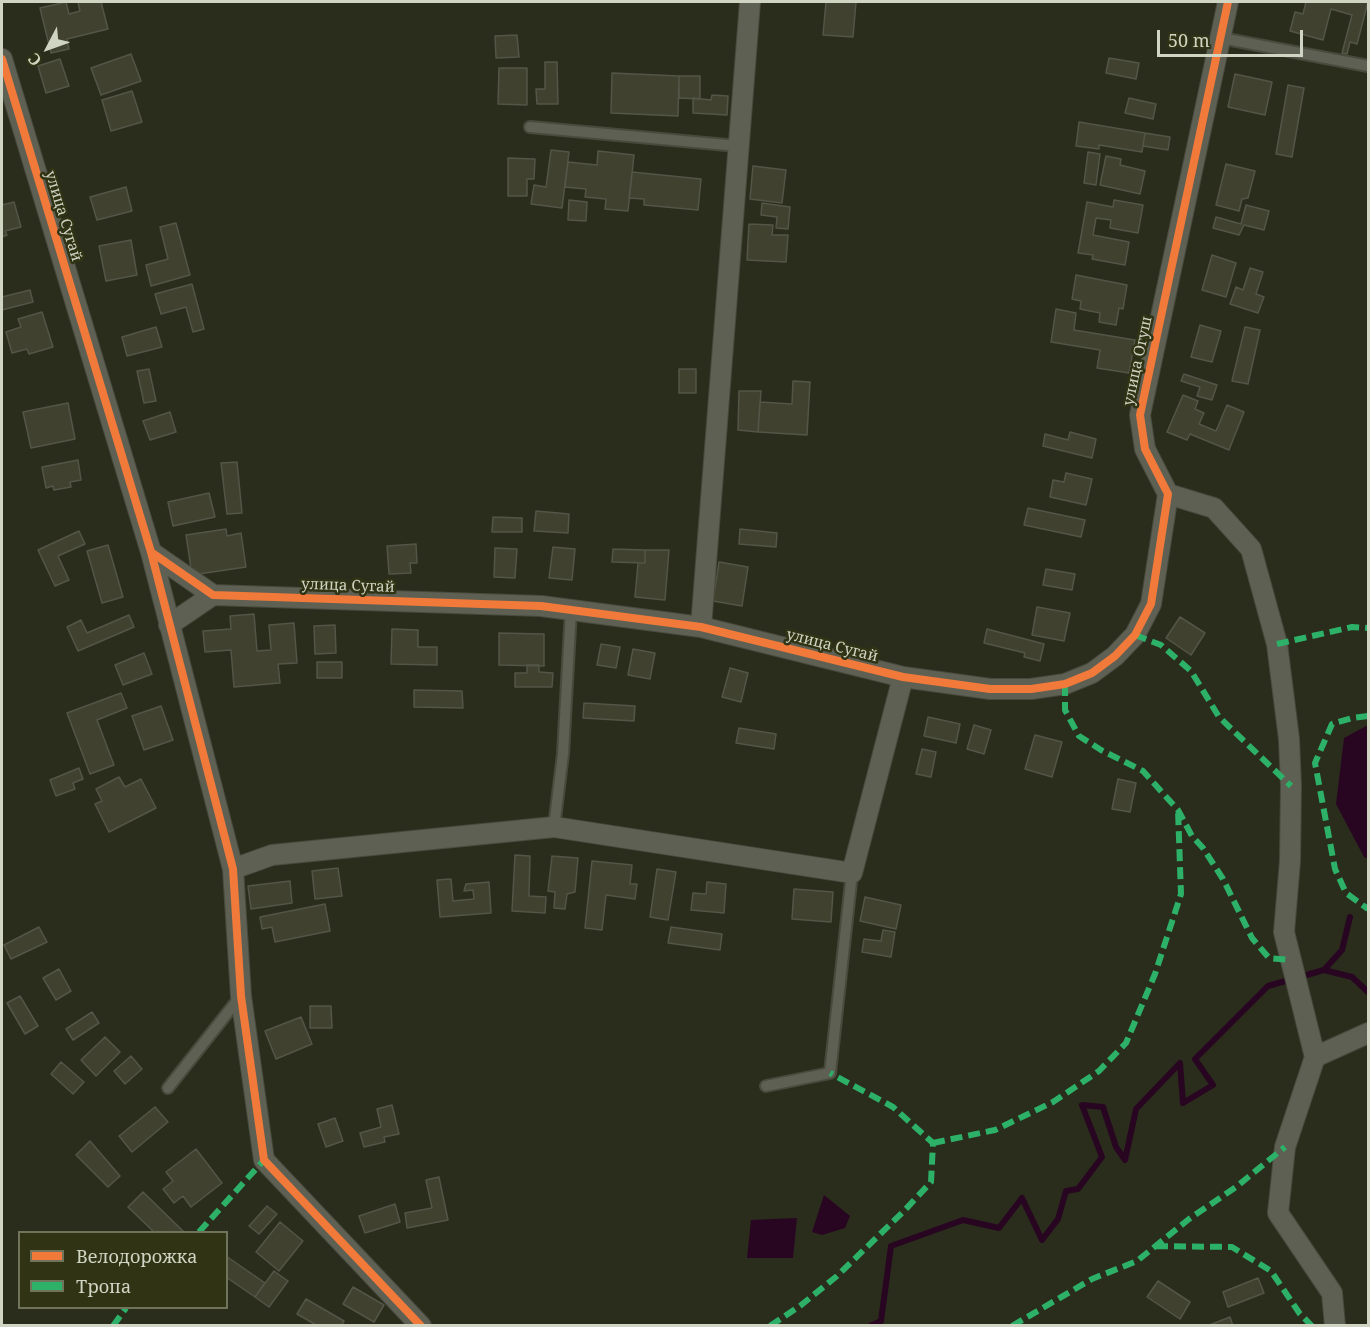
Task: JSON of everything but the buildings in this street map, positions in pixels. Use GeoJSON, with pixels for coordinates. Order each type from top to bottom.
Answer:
{"type":"FeatureCollection","features":[{"type":"Feature","properties":{"kind":"street"},"geometry":{"type":"LineString","coordinates":[[701,627],[750,2]]}},
{"type":"Feature","properties":{"kind":"street","name":"улица Огуш"},"geometry":{"type":"LineString","coordinates":[[1168,494],[1145,449],[1140,415],[1228,2]]}},
{"type":"Feature","properties":{"kind":"street","name":"улица Сугай"},"geometry":{"type":"LineString","coordinates":[[2,59],[6,93],[151,552],[233,868],[241,996],[264,1160],[421,1326]]}},
{"type":"Feature","properties":{"kind":"street"},"geometry":{"type":"LineString","coordinates":[[1168,494],[1214,508],[1251,549],[1277,644],[1289,739],[1291,786],[1290,861],[1284,932],[1315,1057],[1285,1147],[1278,1213],[1332,1293],[1335,1326]]}},
{"type":"Feature","properties":{"kind":"street","name":"улица Сугай"},"geometry":{"type":"LineString","coordinates":[[213,595],[541,606],[701,627],[903,677],[990,689],[1031,689],[1065,684],[1092,673],[1115,657],[1135,634],[1151,604],[1168,494]]}},
{"type":"Feature","properties":{"kind":"street"},"geometry":{"type":"LineString","coordinates":[[151,552],[213,595],[170,625]]}},
{"type":"Feature","properties":{"kind":"street"},"geometry":{"type":"LineString","coordinates":[[233,868],[272,855],[554,827],[852,873],[903,677]]}},
{"type":"Feature","properties":{"kind":"street"},"geometry":{"type":"LineString","coordinates":[[1315,1057],[1368,1033]]}},
{"type":"Feature","properties":{"kind":"lane"},"geometry":{"type":"LineString","coordinates":[[1221,38],[1368,66]]}},
{"type":"Feature","properties":{"kind":"lane"},"geometry":{"type":"LineString","coordinates":[[530,127],[738,146]]}},
{"type":"Feature","properties":{"kind":"lane"},"geometry":{"type":"LineString","coordinates":[[554,827],[563,754],[571,610]]}},
{"type":"Feature","properties":{"kind":"lane"},"geometry":{"type":"LineString","coordinates":[[766,1086],[830,1073],[852,873]]}},
{"type":"Feature","properties":{"kind":"lane"},"geometry":{"type":"LineString","coordinates":[[168,1088],[241,996]]}},
{"type":"Feature","properties":{"kind":"shaded area"},"geometry":{"type":"Polygon","coordinates":[[[1368,725],[1368,859],[1364,857],[1336,804],[1344,738],[1368,725]]]}},
{"type":"Feature","properties":{"kind":"shaded area"},"geometry":{"type":"Polygon","coordinates":[[[824,1195],[850,1216],[845,1228],[822,1235],[812,1232],[824,1195]]]}},
{"type":"Feature","properties":{"kind":"shaded area"},"geometry":{"type":"Polygon","coordinates":[[[797,1218],[793,1258],[747,1258],[751,1220],[797,1218]]]}},
{"type":"Feature","properties":{"kind":"waterway"},"geometry":{"type":"LineString","coordinates":[[870,1326],[881,1321],[891,1246],[963,1220],[999,1228],[1022,1198],[1042,1240],[1058,1219],[1066,1191],[1078,1189],[1102,1157],[1082,1105],[1103,1107],[1116,1147],[1125,1160],[1136,1109],[1180,1063],[1183,1103],[1213,1085],[1195,1059],[1268,986],[1324,970],[1342,950],[1350,917]]}},
{"type":"Feature","properties":{"kind":"waterway"},"geometry":{"type":"LineString","coordinates":[[1324,970],[1352,977],[1368,992]]}},
{"type":"Feature","properties":{"kind":"marked path"},"geometry":{"type":"LineString","coordinates":[[1277,644],[1352,627],[1368,628]]}},
{"type":"Feature","properties":{"kind":"marked path"},"geometry":{"type":"LineString","coordinates":[[1135,635],[1161,645],[1191,671],[1219,717],[1291,786]]}},
{"type":"Feature","properties":{"kind":"marked path"},"geometry":{"type":"LineString","coordinates":[[1065,684],[1065,710],[1079,736],[1143,771],[1178,810],[1192,836],[1203,848],[1223,879],[1252,938],[1269,958],[1290,960]]}},
{"type":"Feature","properties":{"kind":"marked path"},"geometry":{"type":"LineString","coordinates":[[1368,716],[1332,724],[1315,763],[1335,869],[1346,893],[1368,909]]}},
{"type":"Feature","properties":{"kind":"marked path"},"geometry":{"type":"LineString","coordinates":[[933,1143],[995,1130],[1053,1102],[1099,1071],[1126,1043],[1155,974],[1181,894],[1178,810]]}},
{"type":"Feature","properties":{"kind":"marked path"},"geometry":{"type":"LineString","coordinates":[[770,1326],[800,1306],[837,1276],[931,1182],[933,1143],[893,1107],[830,1073]]}},
{"type":"Feature","properties":{"kind":"marked path"},"geometry":{"type":"LineString","coordinates":[[1012,1326],[1092,1279],[1137,1261],[1285,1147]]}},
{"type":"Feature","properties":{"kind":"marked path"},"geometry":{"type":"LineString","coordinates":[[200,1231],[264,1160]]}},
{"type":"Feature","properties":{"kind":"marked path"},"geometry":{"type":"LineString","coordinates":[[1156,1246],[1232,1247],[1271,1271],[1300,1314],[1312,1326]]}},
{"type":"Feature","properties":{"kind":"marked path"},"geometry":{"type":"LineString","coordinates":[[113,1326],[125,1309]]}},
{"type":"Feature","properties":{"kind":"cycle path"},"geometry":{"type":"LineString","coordinates":[[151,552],[213,595],[541,606],[701,627],[903,677],[990,689],[1031,689],[1065,684],[1092,673],[1115,656],[1135,635],[1151,604],[1168,494],[1145,449],[1140,415],[1228,2]]}},
{"type":"Feature","properties":{"kind":"cycle path"},"geometry":{"type":"LineString","coordinates":[[2,59],[151,552],[233,869],[241,996],[264,1160],[421,1326]]}}]}
